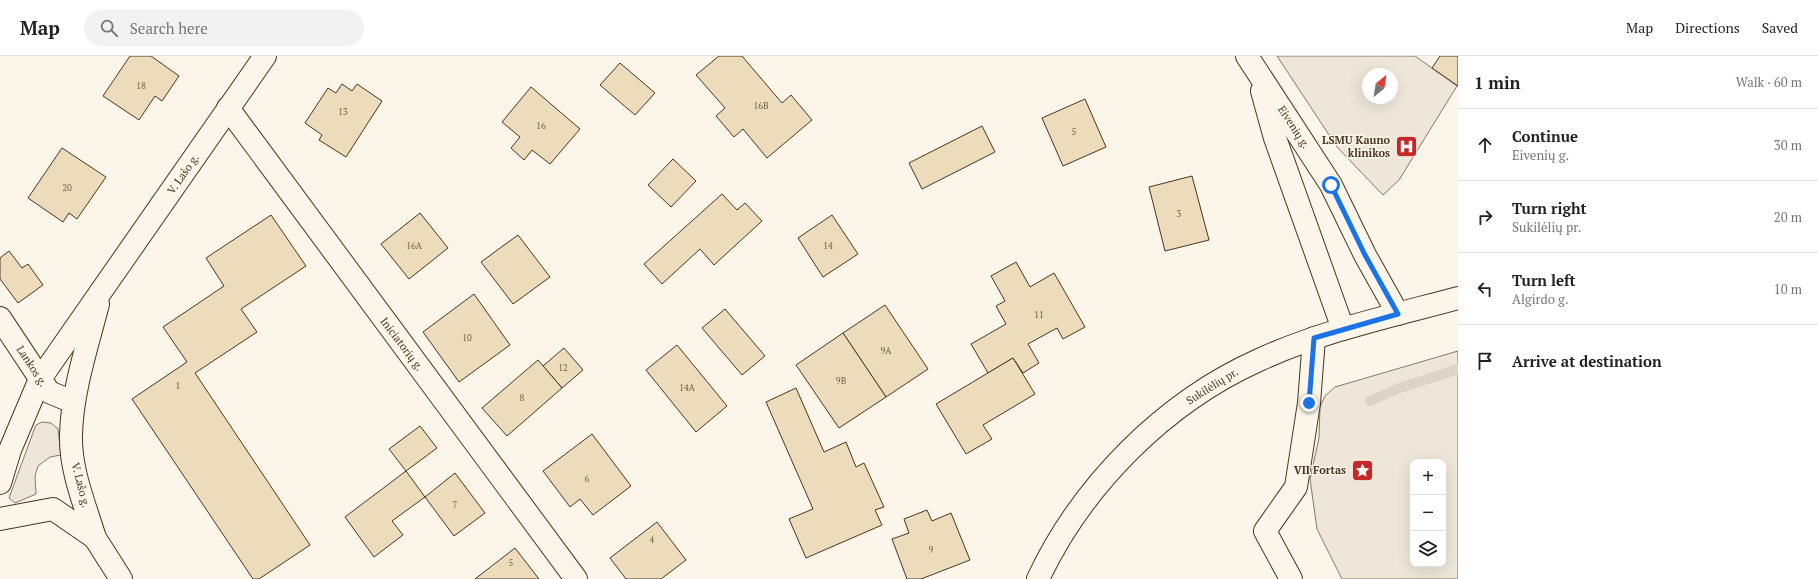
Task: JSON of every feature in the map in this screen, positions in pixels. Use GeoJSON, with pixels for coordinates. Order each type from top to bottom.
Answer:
{"type":"FeatureCollection","features":[{"type":"Feature","properties":{"kind":"street","name":"V. Lašo g."},"geometry":{"type":"LineString","coordinates":[[0,483],[10,450],[40,378],[102,292],[264,56]]}},
{"type":"Feature","properties":{"kind":"street","name":"Eivenių g."},"geometry":{"type":"LineString","coordinates":[[1251,62],[1331,185],[1365,255],[1398,314]]}},
{"type":"Feature","properties":{"kind":"street","name":"Eivenių g."},"geometry":{"type":"LineString","coordinates":[[1251,62],[1275,138],[1343,329]]}},
{"type":"Feature","properties":{"kind":"street","name":"Iniciatorių g."},"geometry":{"type":"LineString","coordinates":[[228,108],[576,579]]}},
{"type":"Feature","properties":{"kind":"street","name":"V. Lašo g."},"geometry":{"type":"LineString","coordinates":[[95,538],[76,474],[71,436],[73,402],[102,292]]}},
{"type":"Feature","properties":{"kind":"street","name":"Sukilėlių pr."},"geometry":{"type":"LineString","coordinates":[[1038,579],[1056,543],[1079,508],[1106,477],[1153,429],[1189,400],[1232,372],[1260,359],[1314,338],[1458,298]]}},
{"type":"Feature","properties":{"kind":"street","name":"Lankos g."},"geometry":{"type":"LineString","coordinates":[[0,318],[49,392],[73,402]]}},
{"type":"Feature","properties":{"kind":"street"},"geometry":{"type":"LineString","coordinates":[[1292,579],[1265,531],[1296,487],[1309,403],[1314,338]]}},
{"type":"Feature","properties":{"kind":"street"},"geometry":{"type":"LineString","coordinates":[[0,519],[53,509],[95,538],[121,579]]}},
{"type":"Feature","properties":{"kind":"shaded area","name":"LSMU Kauno klinikos"},"geometry":{"type":"Polygon","coordinates":[[[1277,56],[1415,56],[1457,86],[1399,180],[1383,195],[1337,147],[1277,56]]]}},
{"type":"Feature","properties":{"kind":"shaded area","name":"VII Fortas"},"geometry":{"type":"Polygon","coordinates":[[[1458,351],[1458,579],[1342,579],[1317,529],[1310,479],[1319,438],[1320,407],[1325,396],[1335,387],[1458,351]]]}},
{"type":"Feature","properties":{"kind":"shaded area"},"geometry":{"type":"Polygon","coordinates":[[[42,422],[51,423],[58,429],[61,455],[50,457],[38,466],[35,476],[36,494],[15,503],[9,498],[36,425],[42,422]]]}},
{"type":"Feature","properties":{"kind":"building"},"geometry":{"type":"Polygon","coordinates":[[[130,56],[151,56],[179,76],[162,101],[155,96],[139,120],[103,96],[130,56]]]}},
{"type":"Feature","properties":{"kind":"building"},"geometry":{"type":"Polygon","coordinates":[[[719,56],[742,56],[782,103],[791,95],[812,120],[767,158],[743,129],[734,137],[716,116],[725,108],[696,75],[719,56]]]}},
{"type":"Feature","properties":{"kind":"building"},"geometry":{"type":"Polygon","coordinates":[[[1440,56],[1458,56],[1458,86],[1432,68],[1440,56]]]}},
{"type":"Feature","properties":{"kind":"building"},"geometry":{"type":"Polygon","coordinates":[[[620,63],[655,93],[635,115],[600,85],[620,63]]]}},
{"type":"Feature","properties":{"kind":"building"},"geometry":{"type":"Polygon","coordinates":[[[342,84],[352,91],[357,84],[382,101],[346,157],[319,140],[322,135],[305,123],[328,88],[336,93],[342,84]]]}},
{"type":"Feature","properties":{"kind":"building"},"geometry":{"type":"Polygon","coordinates":[[[531,87],[580,129],[550,164],[532,150],[524,160],[511,148],[520,137],[502,122],[531,87]]]}},
{"type":"Feature","properties":{"kind":"building"},"geometry":{"type":"Polygon","coordinates":[[[1085,99],[1106,147],[1063,166],[1042,118],[1085,99]]]}},
{"type":"Feature","properties":{"kind":"building"},"geometry":{"type":"Polygon","coordinates":[[[982,126],[995,152],[922,189],[909,163],[982,126]]]}},
{"type":"Feature","properties":{"kind":"building"},"geometry":{"type":"Polygon","coordinates":[[[62,148],[106,177],[77,219],[69,213],[63,222],[28,198],[62,148]]]}},
{"type":"Feature","properties":{"kind":"building"},"geometry":{"type":"Polygon","coordinates":[[[673,159],[696,181],[671,207],[648,185],[673,159]]]}},
{"type":"Feature","properties":{"kind":"building"},"geometry":{"type":"Polygon","coordinates":[[[1192,176],[1209,240],[1165,251],[1149,187],[1192,176]]]}},
{"type":"Feature","properties":{"kind":"building"},"geometry":{"type":"Polygon","coordinates":[[[722,194],[737,210],[745,203],[762,221],[714,265],[700,249],[662,284],[644,264],[722,194]]]}},
{"type":"Feature","properties":{"kind":"building"},"geometry":{"type":"Polygon","coordinates":[[[420,213],[448,248],[409,279],[381,244],[420,213]]]}},
{"type":"Feature","properties":{"kind":"building"},"geometry":{"type":"Polygon","coordinates":[[[271,215],[306,266],[241,309],[257,332],[195,373],[310,545],[259,579],[253,579],[132,399],[187,362],[163,327],[224,286],[206,258],[271,215]]]}},
{"type":"Feature","properties":{"kind":"building"},"geometry":{"type":"Polygon","coordinates":[[[832,215],[858,254],[823,277],[798,238],[832,215]]]}},
{"type":"Feature","properties":{"kind":"building"},"geometry":{"type":"Polygon","coordinates":[[[518,235],[550,277],[513,304],[481,262],[518,235]]]}},
{"type":"Feature","properties":{"kind":"building"},"geometry":{"type":"Polygon","coordinates":[[[9,251],[22,268],[28,264],[43,285],[18,303],[0,279],[0,258],[9,251]]]}},
{"type":"Feature","properties":{"kind":"building"},"geometry":{"type":"Polygon","coordinates":[[[1016,262],[1030,287],[1054,273],[1085,327],[1063,339],[1057,328],[1028,344],[1039,363],[1023,373],[1013,358],[988,373],[971,344],[1006,324],[996,306],[1005,301],[991,276],[1016,262]]]}},
{"type":"Feature","properties":{"kind":"building"},"geometry":{"type":"Polygon","coordinates":[[[474,294],[510,345],[459,382],[423,332],[474,294]]]}},
{"type":"Feature","properties":{"kind":"building"},"geometry":{"type":"Polygon","coordinates":[[[885,305],[928,369],[886,397],[843,333],[885,305]]]}},
{"type":"Feature","properties":{"kind":"building"},"geometry":{"type":"Polygon","coordinates":[[[725,309],[765,356],[742,375],[702,328],[725,309]]]}},
{"type":"Feature","properties":{"kind":"building"},"geometry":{"type":"Polygon","coordinates":[[[843,333],[886,397],[839,428],[796,365],[843,333]]]}},
{"type":"Feature","properties":{"kind":"building"},"geometry":{"type":"Polygon","coordinates":[[[677,345],[727,406],[696,432],[646,370],[677,345]]]}},
{"type":"Feature","properties":{"kind":"building"},"geometry":{"type":"Polygon","coordinates":[[[564,348],[583,370],[562,388],[543,366],[564,348]]]}},
{"type":"Feature","properties":{"kind":"building"},"geometry":{"type":"Polygon","coordinates":[[[1013,358],[1035,394],[983,425],[992,439],[966,454],[936,404],[1013,358]]]}},
{"type":"Feature","properties":{"kind":"building"},"geometry":{"type":"Polygon","coordinates":[[[538,360],[562,388],[507,436],[482,408],[538,360]]]}},
{"type":"Feature","properties":{"kind":"building"},"geometry":{"type":"Polygon","coordinates":[[[796,388],[824,452],[846,442],[856,467],[864,463],[884,507],[875,510],[882,525],[806,558],[789,519],[813,509],[766,402],[796,388]]]}},
{"type":"Feature","properties":{"kind":"building"},"geometry":{"type":"Polygon","coordinates":[[[420,426],[437,448],[406,471],[389,449],[420,426]]]}},
{"type":"Feature","properties":{"kind":"building"},"geometry":{"type":"Polygon","coordinates":[[[592,434],[631,486],[593,515],[580,499],[570,507],[543,471],[592,434]]]}},
{"type":"Feature","properties":{"kind":"building"},"geometry":{"type":"Polygon","coordinates":[[[406,471],[425,497],[392,521],[403,535],[374,557],[345,517],[406,471]]]}},
{"type":"Feature","properties":{"kind":"building"},"geometry":{"type":"Polygon","coordinates":[[[455,473],[485,513],[454,536],[425,497],[455,473]]]}},
{"type":"Feature","properties":{"kind":"building"},"geometry":{"type":"Polygon","coordinates":[[[927,510],[932,521],[951,513],[970,560],[921,579],[907,579],[892,539],[909,533],[904,519],[927,510]]]}},
{"type":"Feature","properties":{"kind":"building"},"geometry":{"type":"Polygon","coordinates":[[[657,522],[686,560],[661,579],[626,579],[610,558],[657,522]]]}},
{"type":"Feature","properties":{"kind":"building"},"geometry":{"type":"Polygon","coordinates":[[[515,548],[539,579],[475,579],[515,548]]]}},
{"type":"Feature","properties":{"kind":"waterway"},"geometry":{"type":"LineString","coordinates":[[1370,401],[1397,389],[1458,369]]}},
{"type":"Feature","properties":{"kind":"place","name":"LSMU Kauno klinikos"},"geometry":{"type":"Point","coordinates":[1406,146]}},
{"type":"Feature","properties":{"kind":"place","name":"VII Fortas"},"geometry":{"type":"Point","coordinates":[1362,470]}},
{"type":"Feature","properties":{"kind":"route"},"geometry":{"type":"LineString","coordinates":[[1309,403],[1314,338],[1398,314],[1365,255],[1331,185]]}}]}
